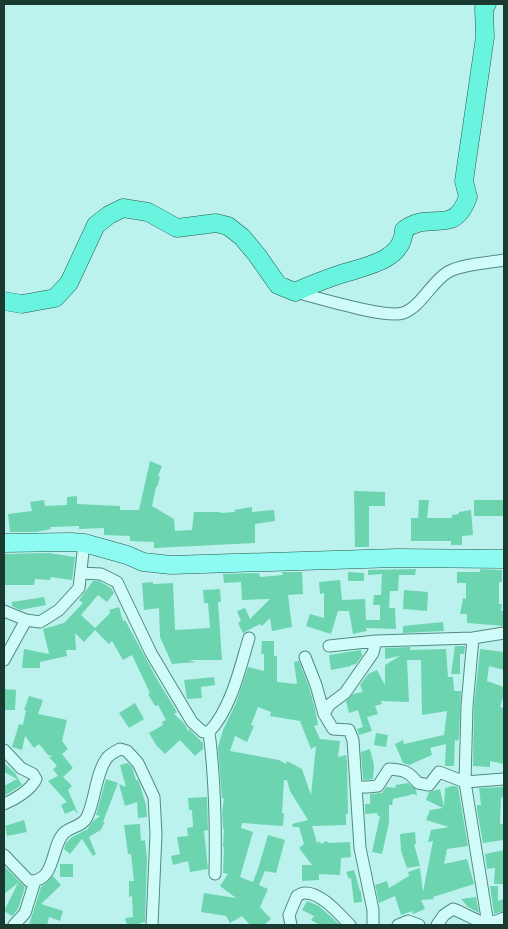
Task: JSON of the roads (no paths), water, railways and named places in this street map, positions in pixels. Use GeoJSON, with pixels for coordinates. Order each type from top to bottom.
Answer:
{"type":"FeatureCollection","features":[{"type":"Feature","properties":{"kind":"highway"},"geometry":{"type":"LineString","coordinates":[[4,301],[22,304],[55,298],[69,283],[96,225],[109,215],[123,208],[148,212],[177,228],[216,223],[228,226],[242,237],[278,285],[295,292],[379,262],[398,249],[404,235],[404,230],[411,224],[452,219],[463,208],[468,197],[464,181],[485,37],[484,8],[487,4]]}},
{"type":"Feature","properties":{"kind":"main road"},"geometry":{"type":"LineString","coordinates":[[4,543],[84,543],[127,555],[143,562],[171,565],[397,558],[504,559]]}},
{"type":"Feature","properties":{"kind":"street"},"geometry":{"type":"LineString","coordinates":[[295,292],[383,314],[403,313],[418,302],[448,271],[504,260]]}},
{"type":"Feature","properties":{"kind":"street"},"geometry":{"type":"LineString","coordinates":[[4,611],[26,620],[40,622],[59,610],[79,588],[84,543]]}},
{"type":"Feature","properties":{"kind":"street"},"geometry":{"type":"LineString","coordinates":[[81,573],[101,574],[117,582],[152,652],[192,722],[203,732],[209,732],[219,722],[241,668],[249,638]]}},
{"type":"Feature","properties":{"kind":"street"},"geometry":{"type":"LineString","coordinates":[[4,660],[26,620]]}},
{"type":"Feature","properties":{"kind":"street"},"geometry":{"type":"LineString","coordinates":[[329,646],[376,641],[473,638],[504,633]]}},
{"type":"Feature","properties":{"kind":"street"},"geometry":{"type":"LineString","coordinates":[[437,925],[444,914],[454,909],[476,923],[498,922],[465,782],[467,706],[473,638]]}},
{"type":"Feature","properties":{"kind":"street"},"geometry":{"type":"LineString","coordinates":[[324,714],[329,705],[345,693],[373,653],[376,641]]}},
{"type":"Feature","properties":{"kind":"street"},"geometry":{"type":"LineString","coordinates":[[305,657],[316,685],[324,714],[333,729],[349,730],[353,740],[360,848],[373,910],[373,925]]}},
{"type":"Feature","properties":{"kind":"street"},"geometry":{"type":"LineString","coordinates":[[209,732],[216,832],[215,874]]}},
{"type":"Feature","properties":{"kind":"street"},"geometry":{"type":"LineString","coordinates":[[4,855],[28,880],[35,881],[43,876],[50,868],[58,844],[65,832],[82,823],[88,816],[97,781],[107,757],[120,749],[128,752],[138,763],[154,798],[156,834],[152,925]]}},
{"type":"Feature","properties":{"kind":"street"},"geometry":{"type":"LineString","coordinates":[[4,750],[21,768],[33,774],[36,779],[34,784],[12,801],[4,804]]}},
{"type":"Feature","properties":{"kind":"street"},"geometry":{"type":"LineString","coordinates":[[356,786],[378,786],[389,769],[402,770],[411,774],[418,783],[424,784],[429,784],[439,772],[465,782],[504,779]]}},
{"type":"Feature","properties":{"kind":"street"},"geometry":{"type":"LineString","coordinates":[[14,925],[25,913],[35,881]]}},
{"type":"Feature","properties":{"kind":"street"},"geometry":{"type":"LineString","coordinates":[[291,925],[289,916],[297,896],[305,893],[318,896],[350,925]]}},
{"type":"Feature","properties":{"kind":"street"},"geometry":{"type":"LineString","coordinates":[[398,925],[408,921],[418,925]]}}]}
